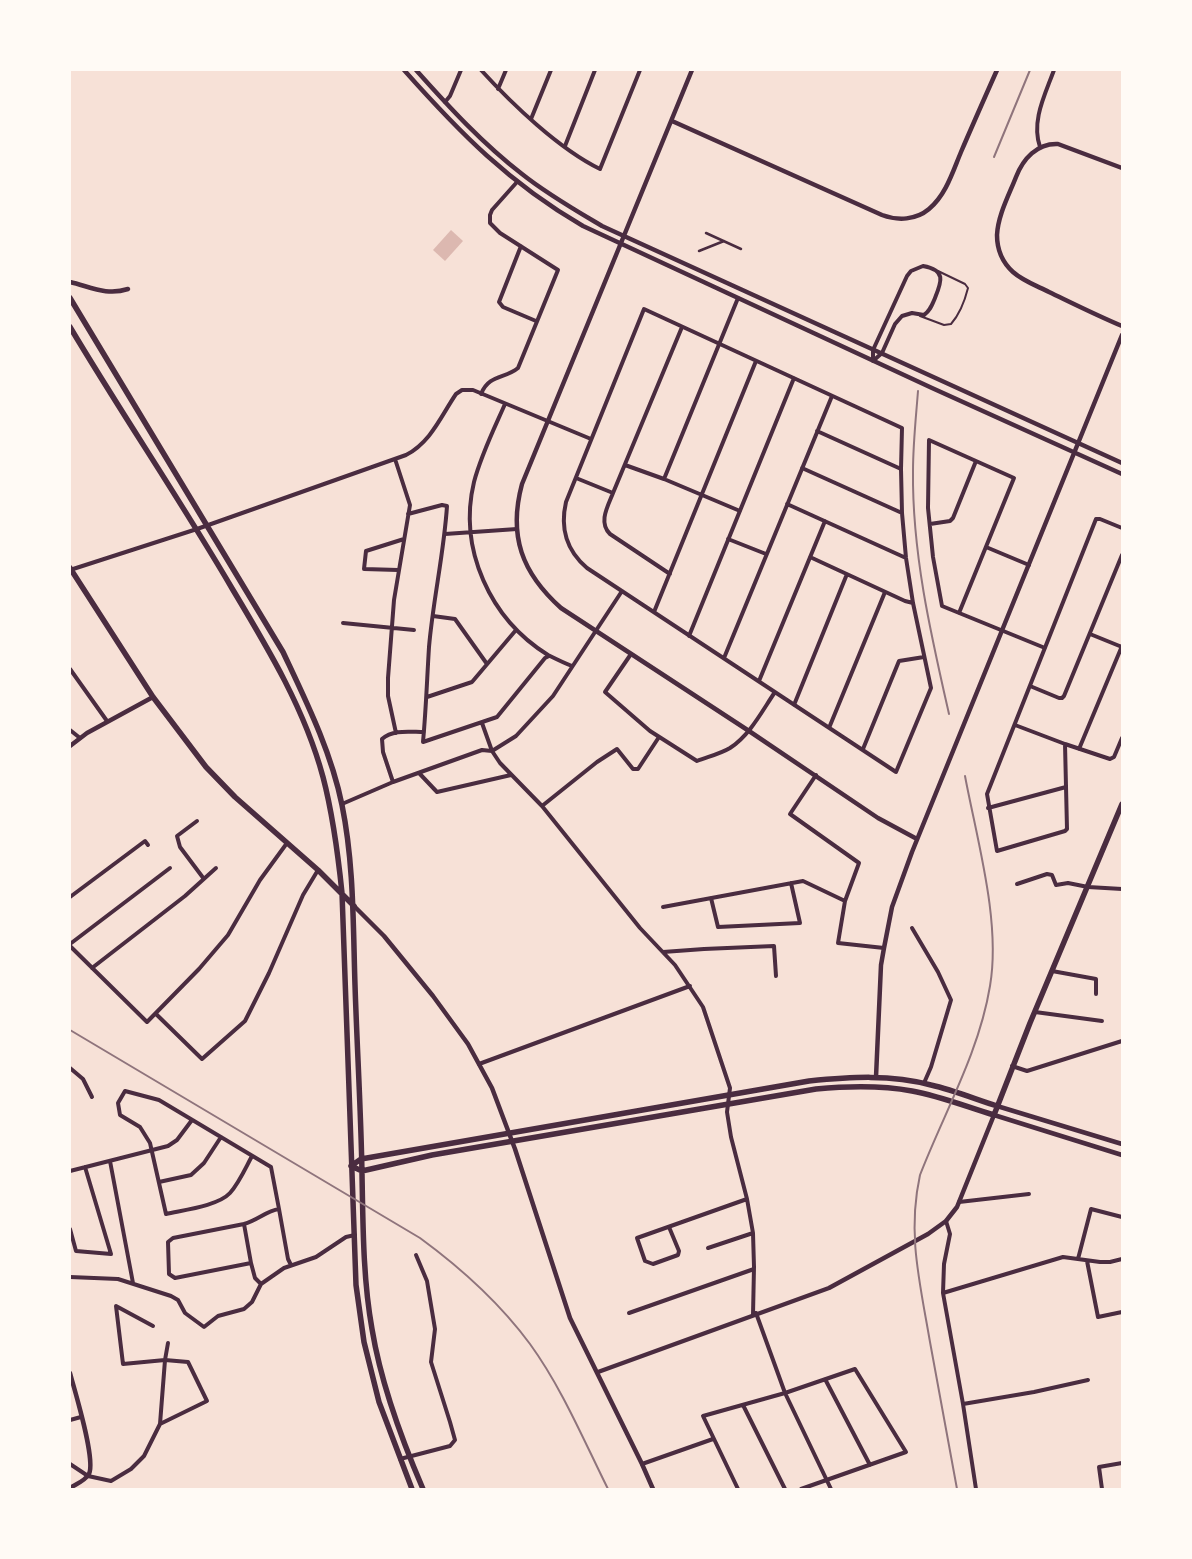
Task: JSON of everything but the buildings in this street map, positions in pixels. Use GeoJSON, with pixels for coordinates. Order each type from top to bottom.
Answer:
{"type":"FeatureCollection","features":[{"type":"Feature","properties":{"kind":"highway"},"geometry":{"type":"LineString","coordinates":[[70,298],[282,652],[309,705],[326,750],[342,804],[354,906],[362,1197],[367,1289],[377,1359],[409,1457],[423,1489]]}},
{"type":"Feature","properties":{"kind":"highway"},"geometry":{"type":"LineString","coordinates":[[70,327],[197,529],[270,651],[302,718],[323,777],[330,806],[342,893],[356,1285],[364,1342],[379,1402],[412,1489]]}},
{"type":"Feature","properties":{"kind":"highway"},"geometry":{"type":"LineString","coordinates":[[70,569],[153,697],[217,780],[318,870],[354,906]]}},
{"type":"Feature","properties":{"kind":"highway"},"geometry":{"type":"LineString","coordinates":[[351,1166],[362,1171],[432,1155],[816,1089],[849,1086],[893,1088],[929,1094],[994,1115],[1012,1066],[1122,804]]}},
{"type":"Feature","properties":{"kind":"highway"},"geometry":{"type":"LineString","coordinates":[[351,1166],[361,1159],[809,1081],[846,1077],[876,1077],[924,1083],[997,1106]]}},
{"type":"Feature","properties":{"kind":"street"},"geometry":{"type":"LineString","coordinates":[[404,70],[470,142],[517,182],[564,215],[619,244],[1122,474]]}},
{"type":"Feature","properties":{"kind":"street"},"geometry":{"type":"LineString","coordinates":[[416,70],[445,102],[496,152],[522,174],[568,206],[602,226],[1122,463]]}},
{"type":"Feature","properties":{"kind":"street"},"geometry":{"type":"LineString","coordinates":[[445,102],[450,96],[461,70]]}},
{"type":"Feature","properties":{"kind":"street"},"geometry":{"type":"LineString","coordinates":[[481,70],[498,89],[564,146],[600,169],[640,70]]}},
{"type":"Feature","properties":{"kind":"street"},"geometry":{"type":"LineString","coordinates":[[498,89],[506,70]]}},
{"type":"Feature","properties":{"kind":"street"},"geometry":{"type":"LineString","coordinates":[[531,118],[551,70]]}},
{"type":"Feature","properties":{"kind":"street"},"geometry":{"type":"LineString","coordinates":[[564,146],[595,70]]}},
{"type":"Feature","properties":{"kind":"street"},"geometry":{"type":"LineString","coordinates":[[692,70],[522,484],[518,500],[517,529],[520,548],[526,565],[536,582],[547,596],[561,608],[749,730],[878,818],[918,839]]}},
{"type":"Feature","properties":{"kind":"street"},"geometry":{"type":"LineString","coordinates":[[672,122],[882,215],[895,219],[910,218],[924,213],[941,195],[997,70]]}},
{"type":"Feature","properties":{"kind":"street"},"geometry":{"type":"LineString","coordinates":[[1040,147],[1036,136],[1037,123],[1054,70]]}},
{"type":"Feature","properties":{"kind":"street"},"geometry":{"type":"LineString","coordinates":[[1122,168],[1058,144],[1040,147],[1023,163],[999,220],[997,237],[1000,255],[1013,273],[1122,326]]}},
{"type":"Feature","properties":{"kind":"street"},"geometry":{"type":"LineString","coordinates":[[481,394],[483,388],[496,377],[516,370],[558,270],[493,227],[489,219],[492,210],[517,182]]}},
{"type":"Feature","properties":{"kind":"street"},"geometry":{"type":"LineString","coordinates":[[706,233],[741,249]]}},
{"type":"Feature","properties":{"kind":"street"},"geometry":{"type":"LineString","coordinates":[[699,251],[724,241]]}},
{"type":"Feature","properties":{"kind":"street"},"geometry":{"type":"LineString","coordinates":[[521,246],[499,302],[503,307],[536,321]]}},
{"type":"Feature","properties":{"kind":"street"},"geometry":{"type":"LineString","coordinates":[[923,266],[936,270],[940,274],[941,284],[931,309],[924,315],[907,314],[898,320],[882,354],[873,361],[873,350],[907,276],[911,271],[923,266]]}},
{"type":"Feature","properties":{"kind":"street"},"geometry":{"type":"LineString","coordinates":[[70,282],[106,292],[120,292],[128,289]]}},
{"type":"Feature","properties":{"kind":"street"},"geometry":{"type":"LineString","coordinates":[[664,479],[738,298]]}},
{"type":"Feature","properties":{"kind":"street"},"geometry":{"type":"LineString","coordinates":[[644,309],[719,344],[902,428],[900,469],[906,558],[913,603],[931,688],[896,772],[580,562],[566,538],[563,521],[564,512],[591,439],[644,309]]}},
{"type":"Feature","properties":{"kind":"street"},"geometry":{"type":"LineString","coordinates":[[670,574],[607,532],[604,516],[682,327]]}},
{"type":"Feature","properties":{"kind":"street"},"geometry":{"type":"LineString","coordinates":[[876,1077],[881,965],[892,907],[1122,335]]}},
{"type":"Feature","properties":{"kind":"street"},"geometry":{"type":"LineString","coordinates":[[654,612],[756,361]]}},
{"type":"Feature","properties":{"kind":"street"},"geometry":{"type":"LineString","coordinates":[[689,636],[794,378]]}},
{"type":"Feature","properties":{"kind":"street"},"geometry":{"type":"LineString","coordinates":[[70,569],[206,526],[414,451],[429,438],[459,391],[469,389],[591,439]]}},
{"type":"Feature","properties":{"kind":"street"},"geometry":{"type":"LineString","coordinates":[[724,658],[832,396]]}},
{"type":"Feature","properties":{"kind":"street"},"geometry":{"type":"LineString","coordinates":[[505,404],[474,483],[470,508],[470,532],[478,569],[499,610],[516,630],[549,656],[572,666]]}},
{"type":"Feature","properties":{"kind":"street"},"geometry":{"type":"LineString","coordinates":[[817,431],[900,469]]}},
{"type":"Feature","properties":{"kind":"street"},"geometry":{"type":"LineString","coordinates":[[959,613],[1014,478],[929,440],[928,508],[933,557],[942,606],[959,613],[1002,630],[1045,648]]}},
{"type":"Feature","properties":{"kind":"street"},"geometry":{"type":"LineString","coordinates":[[395,459],[410,505],[398,570],[392,627],[388,696],[396,733]]}},
{"type":"Feature","properties":{"kind":"street"},"geometry":{"type":"LineString","coordinates":[[930,524],[950,521],[953,518],[976,461]]}},
{"type":"Feature","properties":{"kind":"street"},"geometry":{"type":"LineString","coordinates":[[626,465],[740,511]]}},
{"type":"Feature","properties":{"kind":"street"},"geometry":{"type":"LineString","coordinates":[[802,468],[902,513]]}},
{"type":"Feature","properties":{"kind":"street"},"geometry":{"type":"LineString","coordinates":[[576,478],[613,493]]}},
{"type":"Feature","properties":{"kind":"street"},"geometry":{"type":"LineString","coordinates":[[787,504],[906,558]]}},
{"type":"Feature","properties":{"kind":"street"},"geometry":{"type":"LineString","coordinates":[[408,514],[442,505],[447,506],[430,646],[428,697],[423,742],[497,717],[545,658],[549,656]]}},
{"type":"Feature","properties":{"kind":"street"},"geometry":{"type":"LineString","coordinates":[[1065,744],[1067,829],[997,851],[986,794],[1096,519],[1122,528]]}},
{"type":"Feature","properties":{"kind":"street"},"geometry":{"type":"LineString","coordinates":[[759,681],[825,521]]}},
{"type":"Feature","properties":{"kind":"street"},"geometry":{"type":"LineString","coordinates":[[445,534],[517,529]]}},
{"type":"Feature","properties":{"kind":"street"},"geometry":{"type":"LineString","coordinates":[[728,538],[766,554]]}},
{"type":"Feature","properties":{"kind":"street"},"geometry":{"type":"LineString","coordinates":[[398,570],[364,570],[366,551],[404,539]]}},
{"type":"Feature","properties":{"kind":"street"},"geometry":{"type":"LineString","coordinates":[[986,547],[1029,565]]}},
{"type":"Feature","properties":{"kind":"street"},"geometry":{"type":"LineString","coordinates":[[1030,686],[1062,698],[1122,555]]}},
{"type":"Feature","properties":{"kind":"street"},"geometry":{"type":"LineString","coordinates":[[810,557],[884,592],[913,603]]}},
{"type":"Feature","properties":{"kind":"street"},"geometry":{"type":"LineString","coordinates":[[794,705],[847,574]]}},
{"type":"Feature","properties":{"kind":"street"},"geometry":{"type":"LineString","coordinates":[[342,804],[393,782],[482,750],[492,751],[516,736],[553,696],[622,591]]}},
{"type":"Feature","properties":{"kind":"street"},"geometry":{"type":"LineString","coordinates":[[829,728],[884,592]]}},
{"type":"Feature","properties":{"kind":"street"},"geometry":{"type":"LineString","coordinates":[[434,616],[455,619],[487,664]]}},
{"type":"Feature","properties":{"kind":"street"},"geometry":{"type":"LineString","coordinates":[[343,622],[414,630]]}},
{"type":"Feature","properties":{"kind":"street"},"geometry":{"type":"LineString","coordinates":[[428,697],[472,682],[516,630]]}},
{"type":"Feature","properties":{"kind":"street"},"geometry":{"type":"LineString","coordinates":[[1080,749],[1122,647],[1090,634]]}},
{"type":"Feature","properties":{"kind":"street"},"geometry":{"type":"LineString","coordinates":[[631,654],[605,692],[650,731],[696,761],[730,748],[749,730],[775,692]]}},
{"type":"Feature","properties":{"kind":"street"},"geometry":{"type":"LineString","coordinates":[[863,749],[899,662],[924,657]]}},
{"type":"Feature","properties":{"kind":"street"},"geometry":{"type":"LineString","coordinates":[[70,669],[107,721]]}},
{"type":"Feature","properties":{"kind":"street"},"geometry":{"type":"LineString","coordinates":[[70,746],[107,721],[153,697]]}},
{"type":"Feature","properties":{"kind":"street"},"geometry":{"type":"LineString","coordinates":[[482,723],[492,751],[511,775],[542,806],[640,928],[675,965],[703,1006],[730,1088],[727,1112],[753,1233],[755,1314],[784,1393],[831,1489]]}},
{"type":"Feature","properties":{"kind":"street"},"geometry":{"type":"LineString","coordinates":[[1015,725],[1112,759],[1122,738]]}},
{"type":"Feature","properties":{"kind":"street"},"geometry":{"type":"LineString","coordinates":[[70,730],[80,738]]}},
{"type":"Feature","properties":{"kind":"street"},"geometry":{"type":"LineString","coordinates":[[393,782],[383,752],[382,739],[386,735],[396,733],[424,732]]}},
{"type":"Feature","properties":{"kind":"street"},"geometry":{"type":"LineString","coordinates":[[542,806],[597,762],[617,749],[632,769],[638,769],[659,737]]}},
{"type":"Feature","properties":{"kind":"street"},"geometry":{"type":"LineString","coordinates":[[419,773],[437,792],[511,775]]}},
{"type":"Feature","properties":{"kind":"street"},"geometry":{"type":"LineString","coordinates":[[816,775],[790,814],[859,863],[845,901],[838,943],[884,948]]}},
{"type":"Feature","properties":{"kind":"street"},"geometry":{"type":"LineString","coordinates":[[988,808],[1066,787]]}},
{"type":"Feature","properties":{"kind":"street"},"geometry":{"type":"LineString","coordinates":[[197,820],[177,836],[180,847],[204,879]]}},
{"type":"Feature","properties":{"kind":"street"},"geometry":{"type":"LineString","coordinates":[[1115,821],[1122,824]]}},
{"type":"Feature","properties":{"kind":"street"},"geometry":{"type":"LineString","coordinates":[[70,896],[145,841],[148,845]]}},
{"type":"Feature","properties":{"kind":"street"},"geometry":{"type":"LineString","coordinates":[[170,868],[70,945],[147,1022],[199,969],[228,935],[260,880],[288,844]]}},
{"type":"Feature","properties":{"kind":"street"},"geometry":{"type":"LineString","coordinates":[[92,968],[185,896],[216,868]]}},
{"type":"Feature","properties":{"kind":"street"},"geometry":{"type":"LineString","coordinates":[[156,1014],[202,1059],[245,1021],[318,870]]}},
{"type":"Feature","properties":{"kind":"street"},"geometry":{"type":"LineString","coordinates":[[1017,884],[1047,874],[1052,876],[1056,885],[1068,883],[1088,887],[1122,889]]}},
{"type":"Feature","properties":{"kind":"street"},"geometry":{"type":"LineString","coordinates":[[663,907],[803,881],[845,901]]}},
{"type":"Feature","properties":{"kind":"street"},"geometry":{"type":"LineString","coordinates":[[711,898],[718,927],[800,923],[791,883]]}},
{"type":"Feature","properties":{"kind":"street"},"geometry":{"type":"LineString","coordinates":[[354,906],[384,936],[428,990],[462,1035],[492,1088],[513,1141],[570,1318],[598,1372],[653,1489]]}},
{"type":"Feature","properties":{"kind":"street"},"geometry":{"type":"LineString","coordinates":[[912,928],[938,972],[951,1000],[931,1067],[924,1083]]}},
{"type":"Feature","properties":{"kind":"street"},"geometry":{"type":"LineString","coordinates":[[663,952],[774,946],[776,976]]}},
{"type":"Feature","properties":{"kind":"street"},"geometry":{"type":"LineString","coordinates":[[1052,971],[1096,979],[1096,994]]}},
{"type":"Feature","properties":{"kind":"street"},"geometry":{"type":"LineString","coordinates":[[479,1064],[690,986]]}},
{"type":"Feature","properties":{"kind":"street"},"geometry":{"type":"LineString","coordinates":[[1035,1012],[1102,1020]]}},
{"type":"Feature","properties":{"kind":"street"},"geometry":{"type":"LineString","coordinates":[[1012,1066],[1027,1071],[1122,1040]]}},
{"type":"Feature","properties":{"kind":"street"},"geometry":{"type":"LineString","coordinates":[[70,1068],[83,1079],[92,1097]]}},
{"type":"Feature","properties":{"kind":"street"},"geometry":{"type":"LineString","coordinates":[[252,1156],[240,1179],[228,1195],[216,1202],[166,1214],[150,1143],[140,1127],[120,1115],[118,1103],[125,1091],[159,1100],[272,1168],[288,1259],[291,1265]]}},
{"type":"Feature","properties":{"kind":"street"},"geometry":{"type":"LineString","coordinates":[[997,1106],[1122,1144]]}},
{"type":"Feature","properties":{"kind":"street"},"geometry":{"type":"LineString","coordinates":[[598,1372],[830,1288],[928,1234],[946,1221],[959,1202],[994,1115],[1122,1155]]}},
{"type":"Feature","properties":{"kind":"street"},"geometry":{"type":"LineString","coordinates":[[70,1171],[168,1146],[177,1140],[192,1120]]}},
{"type":"Feature","properties":{"kind":"street"},"geometry":{"type":"LineString","coordinates":[[159,1182],[191,1175],[204,1163],[221,1137]]}},
{"type":"Feature","properties":{"kind":"street"},"geometry":{"type":"LineString","coordinates":[[110,1161],[133,1283]]}},
{"type":"Feature","properties":{"kind":"street"},"geometry":{"type":"LineString","coordinates":[[70,1229],[76,1251],[111,1254],[85,1167]]}},
{"type":"Feature","properties":{"kind":"street"},"geometry":{"type":"LineString","coordinates":[[959,1202],[1029,1194]]}},
{"type":"Feature","properties":{"kind":"street"},"geometry":{"type":"LineString","coordinates":[[669,1227],[679,1251],[678,1255],[653,1264],[645,1261],[637,1238],[747,1199]]}},
{"type":"Feature","properties":{"kind":"street"},"geometry":{"type":"LineString","coordinates":[[251,1263],[175,1278],[170,1274],[168,1242],[173,1238],[244,1224],[257,1220],[271,1210],[279,1209]]}},
{"type":"Feature","properties":{"kind":"street"},"geometry":{"type":"LineString","coordinates":[[1078,1259],[1091,1209],[1122,1217]]}},
{"type":"Feature","properties":{"kind":"street"},"geometry":{"type":"LineString","coordinates":[[946,1221],[950,1234],[944,1264],[943,1293],[976,1489]]}},
{"type":"Feature","properties":{"kind":"street"},"geometry":{"type":"LineString","coordinates":[[244,1224],[255,1278],[261,1284]]}},
{"type":"Feature","properties":{"kind":"street"},"geometry":{"type":"LineString","coordinates":[[708,1248],[753,1233]]}},
{"type":"Feature","properties":{"kind":"street"},"geometry":{"type":"LineString","coordinates":[[70,1277],[118,1279],[171,1296],[178,1300],[185,1314],[204,1326],[218,1316],[244,1309],[252,1302],[261,1284],[284,1268],[316,1258],[346,1237],[355,1235]]}},
{"type":"Feature","properties":{"kind":"street"},"geometry":{"type":"LineString","coordinates":[[400,1459],[450,1446],[454,1440],[432,1362],[435,1330],[426,1281],[416,1255]]}},
{"type":"Feature","properties":{"kind":"street"},"geometry":{"type":"LineString","coordinates":[[943,1293],[1063,1257],[1086,1261],[1110,1262],[1122,1259]]}},
{"type":"Feature","properties":{"kind":"street"},"geometry":{"type":"LineString","coordinates":[[1086,1261],[1098,1316],[1122,1312]]}},
{"type":"Feature","properties":{"kind":"street"},"geometry":{"type":"LineString","coordinates":[[629,1313],[754,1269]]}},
{"type":"Feature","properties":{"kind":"street"},"geometry":{"type":"LineString","coordinates":[[153,1326],[116,1306],[123,1364],[165,1360],[188,1362],[207,1401],[160,1424]]}},
{"type":"Feature","properties":{"kind":"street"},"geometry":{"type":"LineString","coordinates":[[70,1464],[88,1476],[111,1481],[132,1469],[144,1456],[160,1424],[168,1342]]}},
{"type":"Feature","properties":{"kind":"street"},"geometry":{"type":"LineString","coordinates":[[738,1489],[703,1416],[855,1370],[906,1452],[801,1489]]}},
{"type":"Feature","properties":{"kind":"street"},"geometry":{"type":"LineString","coordinates":[[70,1373],[90,1456],[88,1476],[70,1488]]}},
{"type":"Feature","properties":{"kind":"street"},"geometry":{"type":"LineString","coordinates":[[825,1379],[870,1465]]}},
{"type":"Feature","properties":{"kind":"street"},"geometry":{"type":"LineString","coordinates":[[963,1404],[1088,1380]]}},
{"type":"Feature","properties":{"kind":"street"},"geometry":{"type":"LineString","coordinates":[[743,1405],[785,1489]]}},
{"type":"Feature","properties":{"kind":"street"},"geometry":{"type":"LineString","coordinates":[[70,1420],[81,1417]]}},
{"type":"Feature","properties":{"kind":"street"},"geometry":{"type":"LineString","coordinates":[[642,1464],[714,1439]]}},
{"type":"Feature","properties":{"kind":"street"},"geometry":{"type":"LineString","coordinates":[[1102,1489],[1099,1467],[1122,1463]]}},
{"type":"Feature","properties":{"kind":"lane"},"geometry":{"type":"LineString","coordinates":[[919,316],[944,325],[951,324],[966,296],[968,288],[965,284],[936,270]]}},
{"type":"Feature","properties":{"kind":"shaded area"},"geometry":{"type":"Polygon","coordinates":[[[451,230],[463,241],[445,261],[433,250],[451,230]]]}},
{"type":"Feature","properties":{"kind":"railway"},"geometry":{"type":"LineString","coordinates":[[994,157],[1030,70]]}},
{"type":"Feature","properties":{"kind":"railway"},"geometry":{"type":"LineString","coordinates":[[918,391],[913,461],[916,532],[929,624],[949,714]]}},
{"type":"Feature","properties":{"kind":"railway"},"geometry":{"type":"LineString","coordinates":[[957,1489],[919,1279],[916,1258],[915,1218],[920,1175],[978,1035],[985,1011],[993,961],[990,908],[986,881],[965,776]]}},
{"type":"Feature","properties":{"kind":"railway"},"geometry":{"type":"LineString","coordinates":[[70,1030],[420,1238],[450,1261],[506,1314],[542,1361],[572,1415],[608,1489]]}}]}
